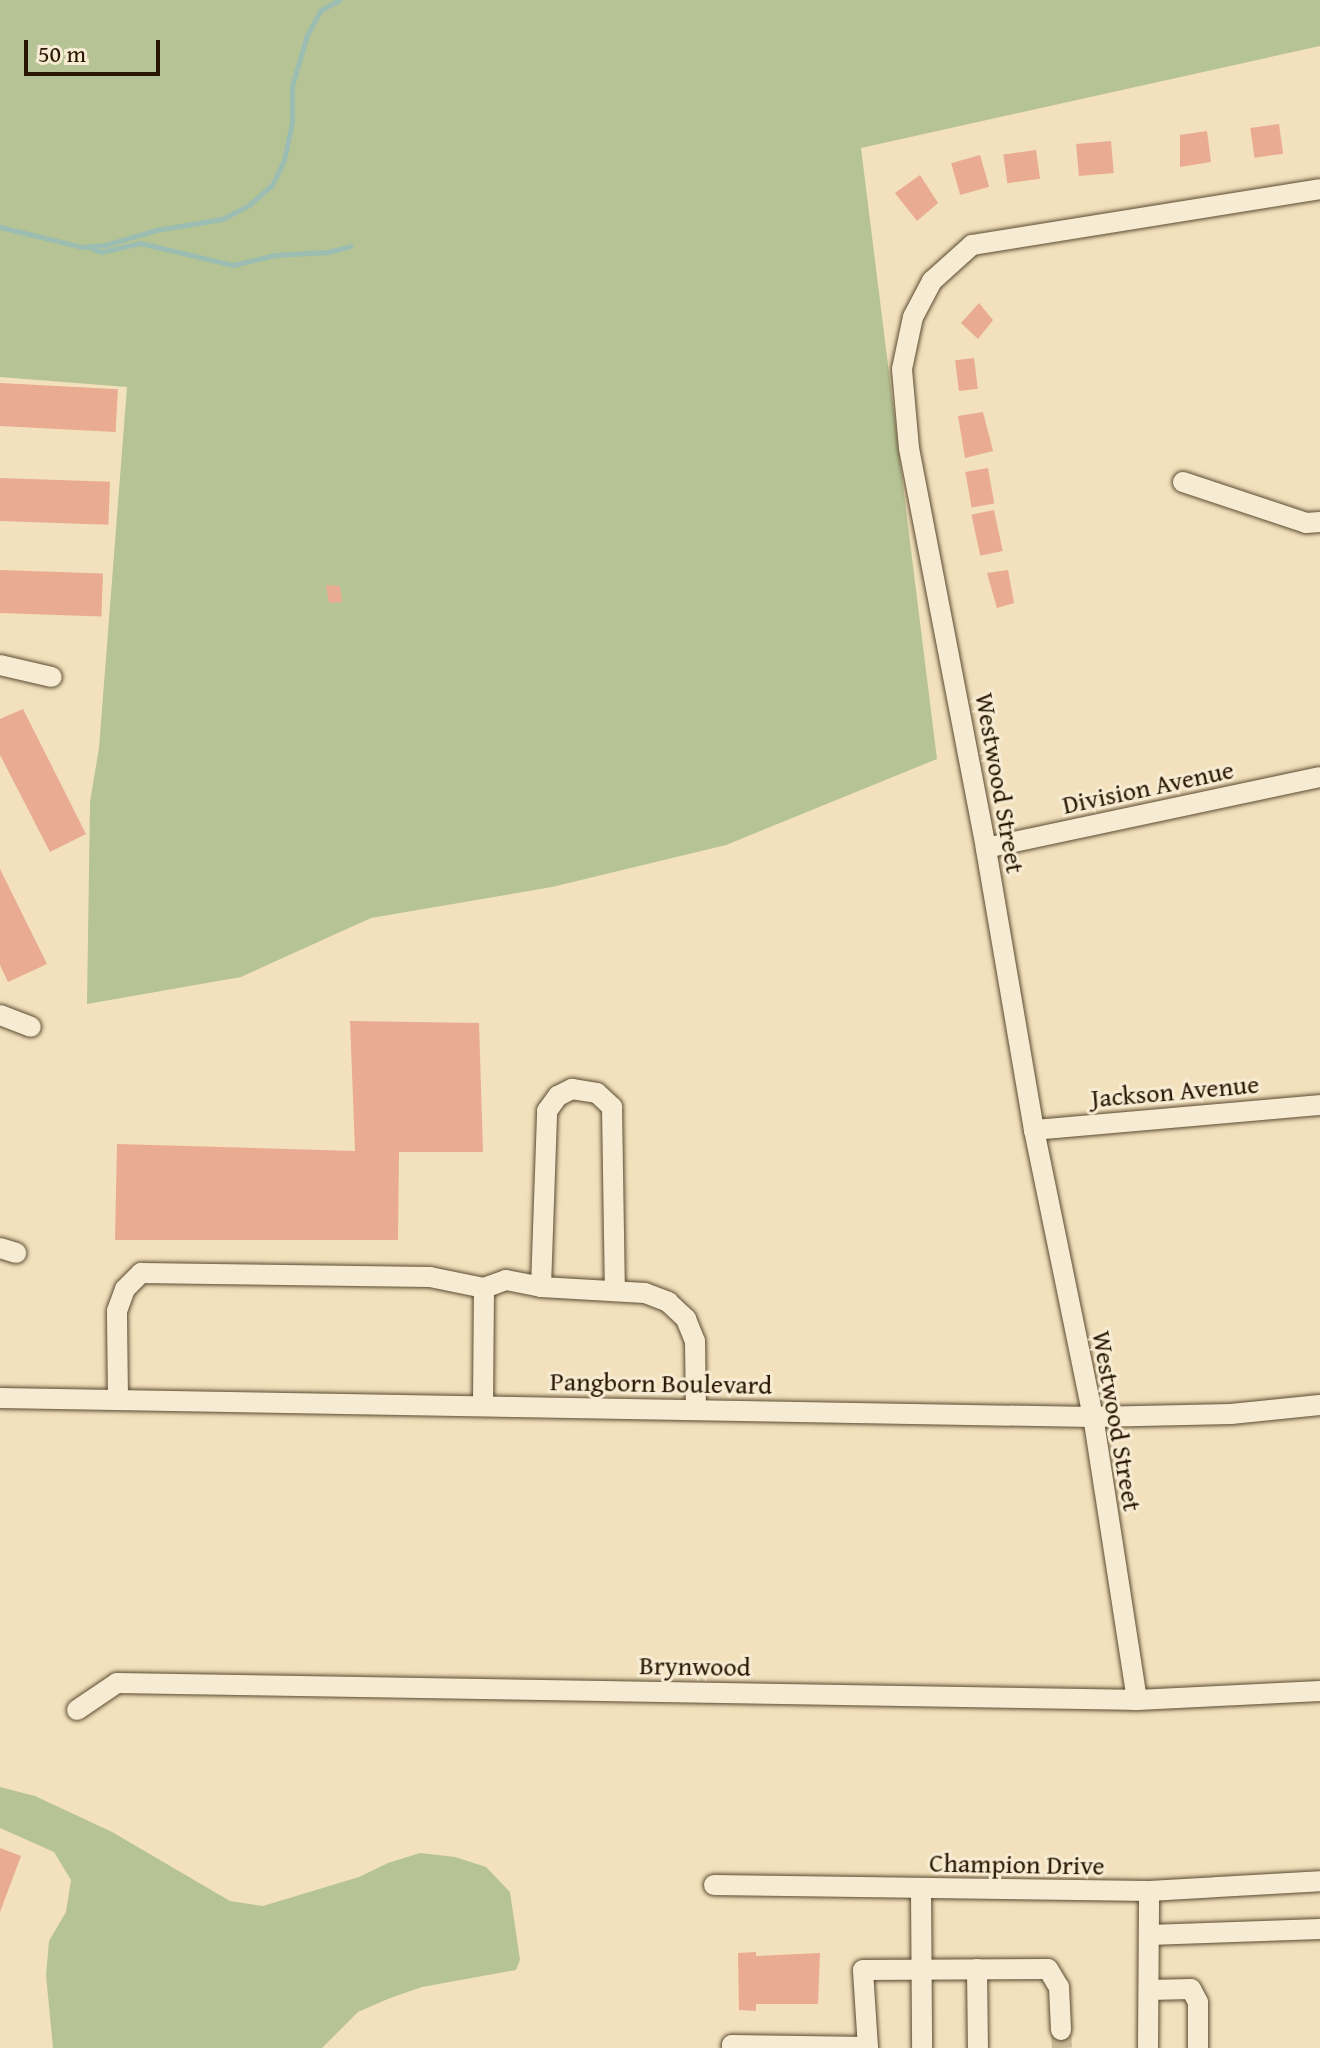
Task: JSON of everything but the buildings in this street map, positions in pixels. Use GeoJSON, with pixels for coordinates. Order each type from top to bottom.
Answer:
{"type":"FeatureCollection","features":[{"type":"Feature","properties":{"kind":"street","name":"Westwood Street"},"geometry":{"type":"LineString","coordinates":[[1137,1700],[1093,1417],[1034,1130],[986,848],[909,448],[902,369],[913,317],[932,281],[972,245],[1320,189]]}},
{"type":"Feature","properties":{"kind":"street"},"geometry":{"type":"LineString","coordinates":[[1183,482],[1306,523],[1320,522]]}},
{"type":"Feature","properties":{"kind":"street"},"geometry":{"type":"LineString","coordinates":[[0,665],[52,677]]}},
{"type":"Feature","properties":{"kind":"street","name":"Division Avenue"},"geometry":{"type":"LineString","coordinates":[[986,848],[1320,777]]}},
{"type":"Feature","properties":{"kind":"street"},"geometry":{"type":"LineString","coordinates":[[0,1015],[31,1027]]}},
{"type":"Feature","properties":{"kind":"street"},"geometry":{"type":"LineString","coordinates":[[541,1287],[547,1111],[558,1096],[572,1089],[597,1093],[612,1107],[615,1291]]}},
{"type":"Feature","properties":{"kind":"street","name":"Jackson Avenue"},"geometry":{"type":"LineString","coordinates":[[1034,1130],[1320,1105]]}},
{"type":"Feature","properties":{"kind":"street"},"geometry":{"type":"LineString","coordinates":[[118,1398],[117,1311],[125,1289],[141,1273],[430,1277],[484,1288],[506,1280],[541,1287],[645,1293],[668,1302],[686,1319],[695,1341],[696,1409]]}},
{"type":"Feature","properties":{"kind":"street"},"geometry":{"type":"LineString","coordinates":[[483,1405],[484,1288]]}},
{"type":"Feature","properties":{"kind":"street","name":"Pangborn Boulevard"},"geometry":{"type":"LineString","coordinates":[[0,1398],[1093,1417],[1231,1414],[1320,1405]]}},
{"type":"Feature","properties":{"kind":"street","name":"Brynwood"},"geometry":{"type":"LineString","coordinates":[[77,1710],[117,1683],[1137,1700],[1320,1691]]}},
{"type":"Feature","properties":{"kind":"street","name":"Champion Drive"},"geometry":{"type":"LineString","coordinates":[[714,1885],[1149,1891],[1320,1881]]}},
{"type":"Feature","properties":{"kind":"street"},"geometry":{"type":"LineString","coordinates":[[921,1888],[922,2048]]}},
{"type":"Feature","properties":{"kind":"street"},"geometry":{"type":"LineString","coordinates":[[1148,2048],[1149,1891]]}},
{"type":"Feature","properties":{"kind":"street"},"geometry":{"type":"LineString","coordinates":[[1149,1935],[1320,1929]]}},
{"type":"Feature","properties":{"kind":"street"},"geometry":{"type":"LineString","coordinates":[[977,1969],[978,2048]]}},
{"type":"Feature","properties":{"kind":"street"},"geometry":{"type":"LineString","coordinates":[[732,2048],[868,2048],[863,1970],[1048,1969],[1059,1987],[1061,2030]]}},
{"type":"Feature","properties":{"kind":"street"},"geometry":{"type":"LineString","coordinates":[[1149,1990],[1191,1989],[1198,2002],[1198,2048]]}},
{"type":"Feature","properties":{"kind":"green space"},"geometry":{"type":"Polygon","coordinates":[[[0,0],[1320,0],[1320,46],[861,148],[937,759],[726,845],[552,887],[371,918],[241,977],[87,1004],[90,802],[99,748],[127,387],[0,377],[0,0]]]}},
{"type":"Feature","properties":{"kind":"green space"},"geometry":{"type":"Polygon","coordinates":[[[0,1787],[35,1796],[112,1832],[230,1901],[263,1906],[359,1877],[388,1863],[420,1853],[455,1857],[486,1867],[510,1892],[520,1960],[516,1970],[422,1987],[358,2012],[322,2048],[53,2048],[46,1975],[49,1941],[66,1912],[71,1880],[54,1852],[0,1828],[0,1787]]]}},
{"type":"Feature","properties":{"kind":"waterway"},"geometry":{"type":"LineString","coordinates":[[0,227],[82,247],[105,245],[156,230],[222,219],[249,205],[272,185],[284,160],[292,123],[292,86],[307,35],[321,10],[339,0]]}},
{"type":"Feature","properties":{"kind":"waterway"},"geometry":{"type":"LineString","coordinates":[[91,248],[101,252],[140,243],[233,265],[275,255],[328,252],[350,246]]}},
{"type":"Feature","properties":{"kind":"tunnel"},"geometry":{"type":"LineString","coordinates":[[1061,2030],[1062,2048]]}}]}
